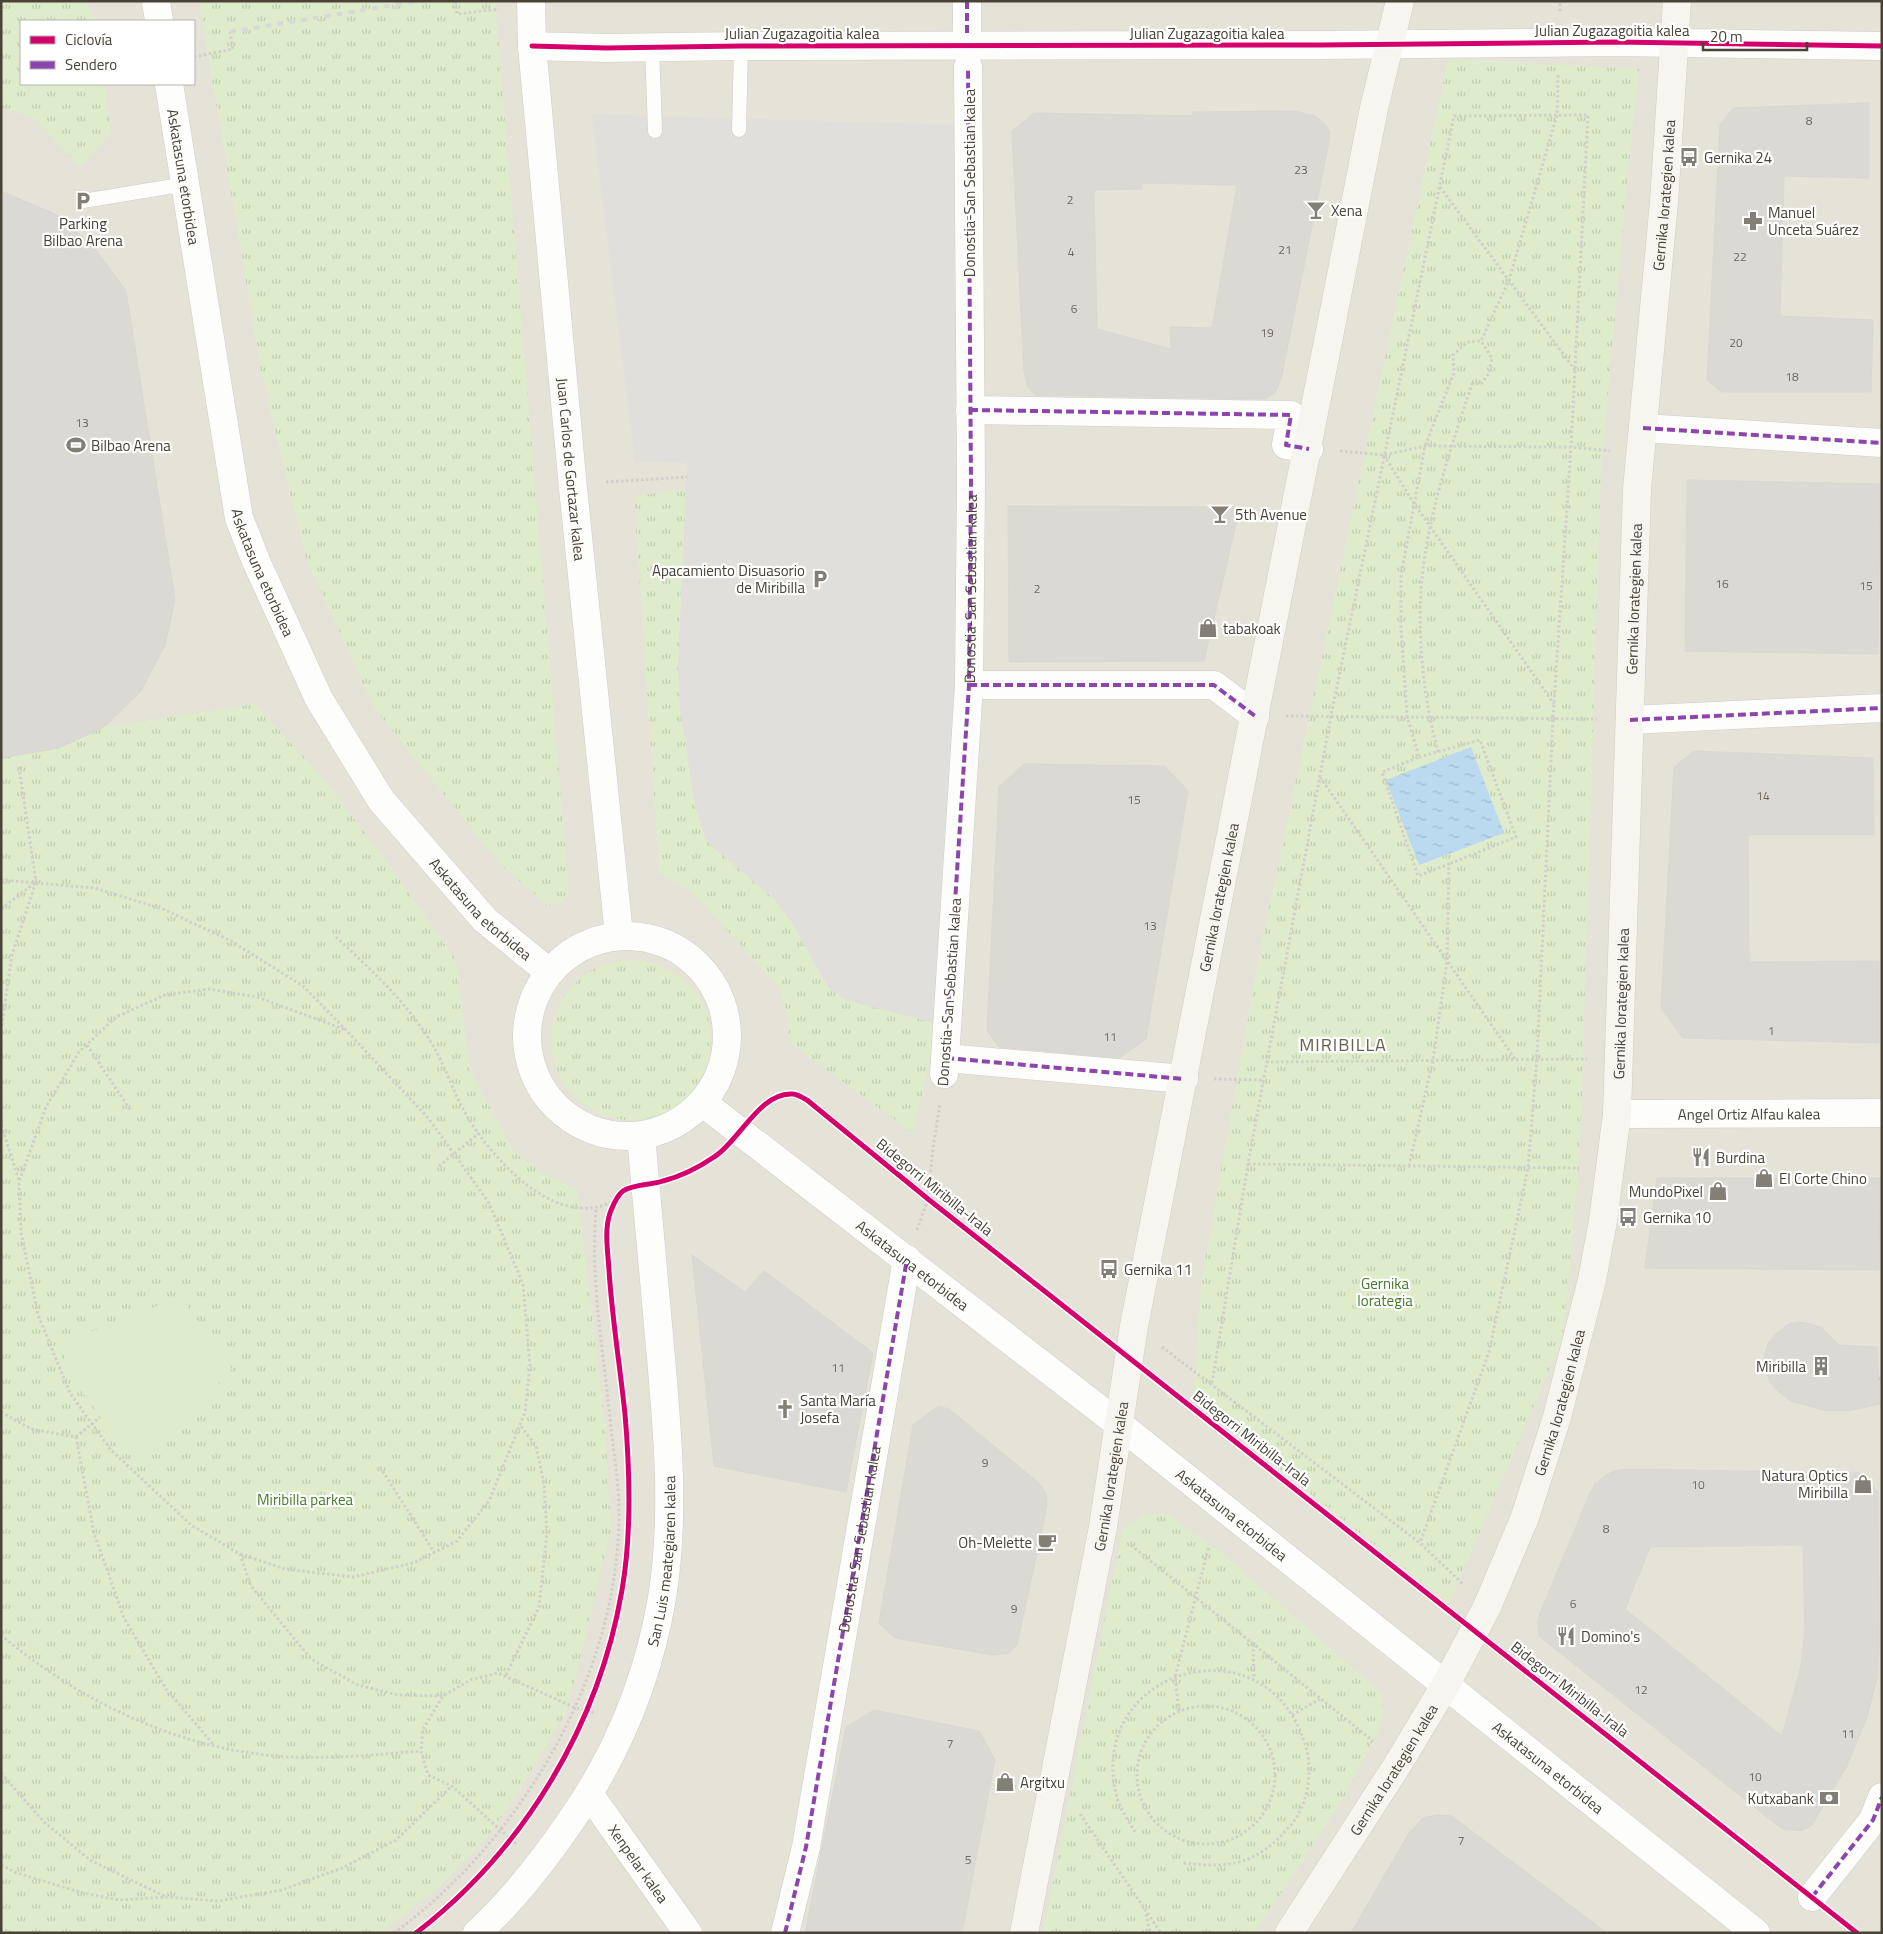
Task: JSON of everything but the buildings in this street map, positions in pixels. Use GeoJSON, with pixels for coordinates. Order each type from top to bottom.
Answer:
{"type":"FeatureCollection","features":[{"type":"Feature","properties":{"kind":"main road","name":"Gernika lorategien kalea"},"geometry":{"type":"LineString","coordinates":[[1024,1933],[1120,1425],[1134,1326],[1309,449],[1374,108],[1400,1]]}},
{"type":"Feature","properties":{"kind":"main road","name":"Gernika lorategien kalea"},"geometry":{"type":"LineString","coordinates":[[1289,1933],[1398,1764],[1446,1684],[1488,1607],[1525,1517],[1574,1358],[1592,1280],[1603,1222],[1617,1114],[1637,490],[1664,202],[1677,1]]}},
{"type":"Feature","properties":{"kind":"street","name":"Juan Carlos de Gortazar kalea"},"geometry":{"type":"LineString","coordinates":[[531,1],[532,46],[575,508],[619,936]]}},
{"type":"Feature","properties":{"kind":"street"},"geometry":{"type":"LineString","coordinates":[[967,1],[967,33]]}},
{"type":"Feature","properties":{"kind":"street","name":"Julian Zugazagoitia kalea"},"geometry":{"type":"LineString","coordinates":[[532,46],[1674,42],[1882,46]]}},
{"type":"Feature","properties":{"kind":"street","name":"Donostia-San Sebastian kalea"},"geometry":{"type":"LineString","coordinates":[[945,1066],[969,685],[968,67]]}},
{"type":"Feature","properties":{"kind":"street","name":"Askatasuna etorbidea"},"geometry":{"type":"LineString","coordinates":[[170,85],[239,518],[256,561],[319,699],[381,800],[485,920],[549,972]]}},
{"type":"Feature","properties":{"kind":"street"},"geometry":{"type":"LineString","coordinates":[[970,410],[1291,415],[1286,445],[1309,449]]}},
{"type":"Feature","properties":{"kind":"street"},"geometry":{"type":"LineString","coordinates":[[1643,428],[1882,443]]}},
{"type":"Feature","properties":{"kind":"street"},"geometry":{"type":"LineString","coordinates":[[969,685],[1214,685],[1255,716]]}},
{"type":"Feature","properties":{"kind":"street"},"geometry":{"type":"LineString","coordinates":[[1630,720],[1882,708]]}},
{"type":"Feature","properties":{"kind":"street"},"geometry":{"type":"LineString","coordinates":[[619,936],[653,939],[684,953],[708,977],[724,1007],[728,1041],[720,1074],[703,1103],[685,1119],[664,1130],[641,1136],[607,1135],[575,1122],[549,1100],[532,1070],[526,1036],[532,1002],[549,972],[569,954],[592,941],[619,936]]}},
{"type":"Feature","properties":{"kind":"street"},"geometry":{"type":"LineString","coordinates":[[945,1066],[1184,1079]]}},
{"type":"Feature","properties":{"kind":"street","name":"Askatasuna etorbidea"},"geometry":{"type":"LineString","coordinates":[[703,1103],[1120,1425],[1756,1933]]}},
{"type":"Feature","properties":{"kind":"street","name":"Angel Ortiz Alfau kalea"},"geometry":{"type":"LineString","coordinates":[[1617,1114],[1882,1113]]}},
{"type":"Feature","properties":{"kind":"street","name":"San Luis meategiaren kalea"},"geometry":{"type":"LineString","coordinates":[[477,1933],[496,1916],[541,1865],[590,1795],[627,1723],[649,1653],[662,1597],[668,1541],[670,1456],[641,1136]]}},
{"type":"Feature","properties":{"kind":"street","name":"Donostia-San Sebastian kalea"},"geometry":{"type":"LineString","coordinates":[[785,1933],[806,1847],[907,1259]]}},
{"type":"Feature","properties":{"kind":"street","name":"Xenpelar kalea"},"geometry":{"type":"LineString","coordinates":[[590,1795],[688,1933]]}},
{"type":"Feature","properties":{"kind":"street"},"geometry":{"type":"LineString","coordinates":[[1812,1897],[1873,1820],[1882,1797]]}},
{"type":"Feature","properties":{"kind":"lane"},"geometry":{"type":"LineString","coordinates":[[739,130],[741,46]]}},
{"type":"Feature","properties":{"kind":"lane"},"geometry":{"type":"LineString","coordinates":[[652,47],[655,131]]}},
{"type":"Feature","properties":{"kind":"lane"},"geometry":{"type":"LineString","coordinates":[[83,201],[186,184]]}},
{"type":"Feature","properties":{"kind":"path"},"geometry":{"type":"LineString","coordinates":[[455,1],[457,14],[505,8]]}},
{"type":"Feature","properties":{"kind":"path"},"geometry":{"type":"LineString","coordinates":[[195,56],[233,49],[230,32]]}},
{"type":"Feature","properties":{"kind":"path"},"geometry":{"type":"LineString","coordinates":[[1482,341],[1509,280],[1557,115],[1558,73]]}},
{"type":"Feature","properties":{"kind":"path"},"geometry":{"type":"LineString","coordinates":[[1212,1383],[1266,1062],[1331,716],[1454,116],[1588,115],[1571,447],[1553,718],[1537,1058],[1528,1168],[1489,1352],[1420,1543]]}},
{"type":"Feature","properties":{"kind":"path"},"geometry":{"type":"LineString","coordinates":[[1440,186],[1575,370]]}},
{"type":"Feature","properties":{"kind":"path"},"geometry":{"type":"LineString","coordinates":[[1418,757],[1407,716],[1401,628],[1401,575],[1413,502],[1425,446],[1454,373],[1453,355],[1467,342],[1482,341]]}},
{"type":"Feature","properties":{"kind":"path"},"geometry":{"type":"LineString","coordinates":[[1438,752],[1428,717],[1420,627],[1422,589],[1431,528],[1451,447],[1472,384],[1482,383],[1489,373],[1492,358],[1482,341]]}},
{"type":"Feature","properties":{"kind":"path"},"geometry":{"type":"LineString","coordinates":[[1309,449],[1384,455],[1425,446],[1571,447],[1640,455]]}},
{"type":"Feature","properties":{"kind":"path"},"geometry":{"type":"LineString","coordinates":[[1384,455],[1413,502],[1554,705]]}},
{"type":"Feature","properties":{"kind":"path"},"geometry":{"type":"LineString","coordinates":[[606,482],[687,477]]}},
{"type":"Feature","properties":{"kind":"path"},"geometry":{"type":"LineString","coordinates":[[1255,716],[1407,716],[1630,720]]}},
{"type":"Feature","properties":{"kind":"path"},"geometry":{"type":"LineString","coordinates":[[1480,740],[1516,836],[1418,876],[1382,772],[1418,757],[1438,752],[1480,740]]}},
{"type":"Feature","properties":{"kind":"path"},"geometry":{"type":"LineString","coordinates":[[1,1030],[12,955],[36,882],[19,767]]}},
{"type":"Feature","properties":{"kind":"path"},"geometry":{"type":"LineString","coordinates":[[1320,776],[1515,1059]]}},
{"type":"Feature","properties":{"kind":"path"},"geometry":{"type":"LineString","coordinates":[[1409,1166],[1433,1060],[1447,962],[1449,864]]}},
{"type":"Feature","properties":{"kind":"path"},"geometry":{"type":"LineString","coordinates":[[1,880],[95,888],[173,914],[231,941],[303,986],[429,1119],[490,1203],[523,1284],[530,1366],[525,1412],[489,1501],[457,1541],[413,1564],[353,1577],[285,1569],[240,1554],[191,1525],[110,1449],[70,1393],[38,1315],[21,1232],[19,1182],[2,1127],[1,1115]]}},
{"type":"Feature","properties":{"kind":"path"},"geometry":{"type":"LineString","coordinates":[[1,909],[36,882]]}},
{"type":"Feature","properties":{"kind":"path"},"geometry":{"type":"LineString","coordinates":[[336,937],[382,980],[408,1010],[432,1044],[467,1116],[502,1163],[527,1184],[550,1199],[571,1206],[596,1208],[615,1200]]}},
{"type":"Feature","properties":{"kind":"path"},"geometry":{"type":"LineString","coordinates":[[19,1182],[46,1107],[79,1052],[116,1017],[165,995],[208,989],[257,997],[346,1030]]}},
{"type":"Feature","properties":{"kind":"path"},"geometry":{"type":"LineString","coordinates":[[87,1045],[132,1111]]}},
{"type":"Feature","properties":{"kind":"path"},"geometry":{"type":"LineString","coordinates":[[1266,1062],[1537,1058],[1618,1059]]}},
{"type":"Feature","properties":{"kind":"path"},"geometry":{"type":"LineString","coordinates":[[1184,1079],[1263,1080]]}},
{"type":"Feature","properties":{"kind":"path"},"geometry":{"type":"LineString","coordinates":[[439,1166],[479,1133]]}},
{"type":"Feature","properties":{"kind":"path"},"geometry":{"type":"LineString","coordinates":[[1248,1164],[1610,1168]]}},
{"type":"Feature","properties":{"kind":"path"},"geometry":{"type":"LineString","coordinates":[[612,1208],[615,1200],[623,1191],[645,1185]]}},
{"type":"Feature","properties":{"kind":"path"},"geometry":{"type":"LineString","coordinates":[[394,1933],[452,1885],[500,1830],[523,1798],[576,1708],[592,1671],[614,1589],[620,1511],[595,1268],[596,1208]]}},
{"type":"Feature","properties":{"kind":"path"},"geometry":{"type":"LineString","coordinates":[[1134,1326],[1212,1383],[1420,1543],[1488,1607]]}},
{"type":"Feature","properties":{"kind":"path"},"geometry":{"type":"LineString","coordinates":[[1,1412],[31,1429],[76,1437],[100,1418]]}},
{"type":"Feature","properties":{"kind":"path"},"geometry":{"type":"LineString","coordinates":[[506,1675],[539,1607],[548,1533],[544,1484],[536,1446],[520,1425]]}},
{"type":"Feature","properties":{"kind":"path"},"geometry":{"type":"LineString","coordinates":[[76,1437],[94,1533],[124,1618],[166,1689],[214,1745]]}},
{"type":"Feature","properties":{"kind":"path"},"geometry":{"type":"LineString","coordinates":[[380,1467],[434,1552]]}},
{"type":"Feature","properties":{"kind":"path"},"geometry":{"type":"LineString","coordinates":[[1131,1544],[1320,1700],[1373,1741]]}},
{"type":"Feature","properties":{"kind":"path"},"geometry":{"type":"LineString","coordinates":[[1179,1711],[1175,1677],[1209,1546]]}},
{"type":"Feature","properties":{"kind":"path"},"geometry":{"type":"LineString","coordinates":[[240,1554],[251,1586],[311,1659],[358,1685],[398,1695],[443,1696]]}},
{"type":"Feature","properties":{"kind":"path"},"geometry":{"type":"LineString","coordinates":[[1,1635],[34,1663],[90,1696],[144,1724],[214,1745],[277,1756],[350,1758],[421,1751]]}},
{"type":"Feature","properties":{"kind":"path"},"geometry":{"type":"LineString","coordinates":[[1253,1644],[1254,1679]]}},
{"type":"Feature","properties":{"kind":"path"},"geometry":{"type":"LineString","coordinates":[[1135,1832],[1117,1800],[1112,1769],[1117,1736],[1133,1706],[1158,1684],[1189,1671],[1222,1669],[1254,1679],[1281,1699],[1300,1726],[1309,1758],[1307,1791],[1295,1820],[1274,1844],[1247,1860],[1216,1867],[1183,1863]]}},
{"type":"Feature","properties":{"kind":"path"},"geometry":{"type":"LineString","coordinates":[[500,1830],[452,1786],[428,1775],[421,1751],[422,1729],[443,1696],[470,1680],[498,1673],[576,1708],[588,1708],[627,1723]]}},
{"type":"Feature","properties":{"kind":"path"},"geometry":{"type":"LineString","coordinates":[[1292,1715],[1320,1700]]}},
{"type":"Feature","properties":{"kind":"path"},"geometry":{"type":"LineString","coordinates":[[1201,1705],[1225,1708],[1246,1718],[1262,1734],[1273,1756],[1276,1779],[1271,1801],[1259,1820],[1242,1834],[1222,1842],[1199,1844],[1178,1838],[1160,1826],[1146,1808],[1138,1788],[1137,1765],[1144,1742],[1159,1724],[1179,1711],[1201,1705]]}},
{"type":"Feature","properties":{"kind":"path"},"geometry":{"type":"LineString","coordinates":[[584,1720],[588,1708]]}},
{"type":"Feature","properties":{"kind":"path"},"geometry":{"type":"LineString","coordinates":[[1,1773],[44,1822],[90,1860],[167,1897]]}},
{"type":"Feature","properties":{"kind":"path"},"geometry":{"type":"LineString","coordinates":[[1009,1785],[1069,1798],[1161,1933]]}},
{"type":"Feature","properties":{"kind":"path"},"geometry":{"type":"LineString","coordinates":[[1,1865],[18,1873],[84,1893],[119,1900],[167,1897],[218,1901],[282,1890],[342,1868],[396,1840],[452,1786]]}},
{"type":"Feature","properties":{"kind":"path"},"geometry":{"type":"LineString","coordinates":[[504,1846],[516,1831]]}},
{"type":"Feature","properties":{"kind":"path"},"geometry":{"type":"LineString","coordinates":[[1146,1911],[1150,1933]]}},
{"type":"Feature","properties":{"kind":"shaded area"},"geometry":{"type":"Polygon","coordinates":[[[1,1],[1882,1],[1882,1933],[1,1933],[1,1]]]}},
{"type":"Feature","properties":{"kind":"shaded area","name":"Apacamiento Disuasorio de Miribilla"},"geometry":{"type":"Polygon","coordinates":[[[592,114],[958,125],[958,709],[939,1024],[845,1000],[828,987],[792,923],[775,900],[706,841],[695,805],[680,710],[678,669],[687,463],[635,462],[592,114]]]}},
{"type":"Feature","properties":{"kind":"green space"},"geometry":{"type":"Polygon","coordinates":[[[1,1],[86,1],[96,20],[20,20],[20,85],[105,85],[111,134],[80,166],[33,117],[1,108],[1,1]]]}},
{"type":"Feature","properties":{"kind":"green space"},"geometry":{"type":"Polygon","coordinates":[[[199,1],[495,1],[567,870],[568,895],[559,904],[548,906],[501,865],[374,708],[305,556],[260,366],[199,1]]]}},
{"type":"Feature","properties":{"kind":"green space","name":"Gernika lorategia"},"geometry":{"type":"Polygon","coordinates":[[[1448,59],[1639,69],[1601,474],[1580,1153],[1563,1338],[1449,1604],[1193,1400],[1201,1283],[1258,960],[1448,59]]]}},
{"type":"Feature","properties":{"kind":"green space"},"geometry":{"type":"Polygon","coordinates":[[[686,489],[678,669],[706,841],[775,900],[792,923],[828,987],[845,1000],[939,1024],[913,1133],[789,1042],[788,1017],[779,988],[692,892],[659,873],[634,496],[686,489]]]}},
{"type":"Feature","properties":{"kind":"green space","name":"Miribilla parkea"},"geometry":{"type":"Polygon","coordinates":[[[255,704],[318,772],[387,862],[456,960],[470,1070],[515,1153],[548,1176],[577,1189],[605,1424],[611,1530],[567,1711],[510,1805],[486,1839],[440,1886],[381,1933],[1,1933],[1,758],[59,748],[104,727],[255,704]]]}},
{"type":"Feature","properties":{"kind":"green space"},"geometry":{"type":"Polygon","coordinates":[[[631,960],[661,966],[681,978],[693,990],[705,1010],[711,1040],[705,1070],[693,1090],[681,1102],[661,1114],[631,1120],[601,1114],[581,1102],[569,1090],[557,1070],[551,1040],[557,1010],[569,990],[581,978],[601,966],[631,960]]]}},
{"type":"Feature","properties":{"kind":"green space"},"geometry":{"type":"Polygon","coordinates":[[[181,1297],[232,1369],[140,1467],[79,1388],[59,1344],[181,1297]]]}},
{"type":"Feature","properties":{"kind":"green space"},"geometry":{"type":"Polygon","coordinates":[[[1167,1514],[1222,1553],[1382,1694],[1383,1721],[1343,1799],[1255,1933],[1043,1933],[1122,1530],[1143,1515],[1167,1514]]]}},
{"type":"Feature","properties":{"kind":"water"},"geometry":{"type":"Polygon","coordinates":[[[1471,747],[1504,833],[1419,865],[1386,780],[1471,747]]]}},
{"type":"Feature","properties":{"kind":"railway"},"geometry":{"type":"LineString","coordinates":[[230,32],[418,1]]}},
{"type":"Feature","properties":{"kind":"marked path"},"geometry":{"type":"LineString","coordinates":[[967,1],[967,33]]}},
{"type":"Feature","properties":{"kind":"marked path"},"geometry":{"type":"LineString","coordinates":[[944,1074],[969,685],[971,481],[968,67]]}},
{"type":"Feature","properties":{"kind":"marked path"},"geometry":{"type":"LineString","coordinates":[[970,410],[1291,415],[1286,445],[1309,449]]}},
{"type":"Feature","properties":{"kind":"marked path"},"geometry":{"type":"LineString","coordinates":[[1643,428],[1882,443]]}},
{"type":"Feature","properties":{"kind":"marked path"},"geometry":{"type":"LineString","coordinates":[[969,685],[1214,685],[1255,716]]}},
{"type":"Feature","properties":{"kind":"marked path"},"geometry":{"type":"LineString","coordinates":[[1630,720],[1882,708]]}},
{"type":"Feature","properties":{"kind":"marked path"},"geometry":{"type":"LineString","coordinates":[[946,1058],[1184,1079]]}},
{"type":"Feature","properties":{"kind":"marked path"},"geometry":{"type":"LineString","coordinates":[[785,1933],[806,1847],[907,1259]]}},
{"type":"Feature","properties":{"kind":"marked path"},"geometry":{"type":"LineString","coordinates":[[1812,1897],[1873,1820],[1882,1797]]}},
{"type":"Feature","properties":{"kind":"cycle path"},"geometry":{"type":"LineString","coordinates":[[532,46],[606,48],[1616,42],[1882,46]]}},
{"type":"Feature","properties":{"kind":"cycle path","name":"Bidegorri Miribilla-Irala"},"geometry":{"type":"LineString","coordinates":[[416,1933],[455,1900],[491,1863],[523,1824],[551,1781],[575,1736],[595,1689],[611,1640],[622,1590],[629,1525],[625,1414],[612,1306],[607,1242],[608,1220],[614,1204],[621,1193],[627,1189],[677,1177],[708,1161],[723,1150],[750,1119],[770,1101],[781,1095],[793,1094],[807,1100],[928,1199],[1857,1933]]}},
{"type":"Feature","properties":{"kind":"place","name":"Gernika 24"},"geometry":{"type":"Point","coordinates":[1689,157]}},
{"type":"Feature","properties":{"kind":"place","name":"Parking Bilbao Arena"},"geometry":{"type":"Point","coordinates":[83,201]}},
{"type":"Feature","properties":{"kind":"place","name":"Xena"},"geometry":{"type":"Point","coordinates":[1316,210]}},
{"type":"Feature","properties":{"kind":"place","name":"Manuel Unceta Suárez"},"geometry":{"type":"Point","coordinates":[1753,221]}},
{"type":"Feature","properties":{"kind":"place","name":"Bilbao Arena"},"geometry":{"type":"Point","coordinates":[76,445]}},
{"type":"Feature","properties":{"kind":"place","name":"5th Avenue"},"geometry":{"type":"Point","coordinates":[1220,514]}},
{"type":"Feature","properties":{"kind":"place","name":"Apacamiento Disuasorio de Miribilla"},"geometry":{"type":"Point","coordinates":[820,579]}},
{"type":"Feature","properties":{"kind":"place","name":"tabakoak"},"geometry":{"type":"Point","coordinates":[1208,628]}},
{"type":"Feature","properties":{"kind":"place","name":"Burdina"},"geometry":{"type":"Point","coordinates":[1701,1157]}},
{"type":"Feature","properties":{"kind":"place","name":"El Corte Chino"},"geometry":{"type":"Point","coordinates":[1764,1178]}},
{"type":"Feature","properties":{"kind":"place","name":"MundoPixel"},"geometry":{"type":"Point","coordinates":[1718,1191]}},
{"type":"Feature","properties":{"kind":"place","name":"Gernika 10"},"geometry":{"type":"Point","coordinates":[1628,1217]}},
{"type":"Feature","properties":{"kind":"place","name":"Gernika 11"},"geometry":{"type":"Point","coordinates":[1109,1269]}},
{"type":"Feature","properties":{"kind":"place","name":"Miribilla"},"geometry":{"type":"Point","coordinates":[1821,1366]}},
{"type":"Feature","properties":{"kind":"place","name":"Santa María Josefa"},"geometry":{"type":"Point","coordinates":[785,1409]}},
{"type":"Feature","properties":{"kind":"place","name":"Natura Optics Miribilla"},"geometry":{"type":"Point","coordinates":[1863,1484]}},
{"type":"Feature","properties":{"kind":"place","name":"Oh-Melette"},"geometry":{"type":"Point","coordinates":[1047,1542]}},
{"type":"Feature","properties":{"kind":"place","name":"Domino's"},"geometry":{"type":"Point","coordinates":[1566,1636]}},
{"type":"Feature","properties":{"kind":"place","name":"Argitxu"},"geometry":{"type":"Point","coordinates":[1005,1782]}},
{"type":"Feature","properties":{"kind":"place","name":"Kutxabank"},"geometry":{"type":"Point","coordinates":[1829,1798]}},
{"type":"Feature","properties":{"kind":"district","name":"MIRIBILLA"},"geometry":{"type":"Point","coordinates":[1343,1044]}}]}
